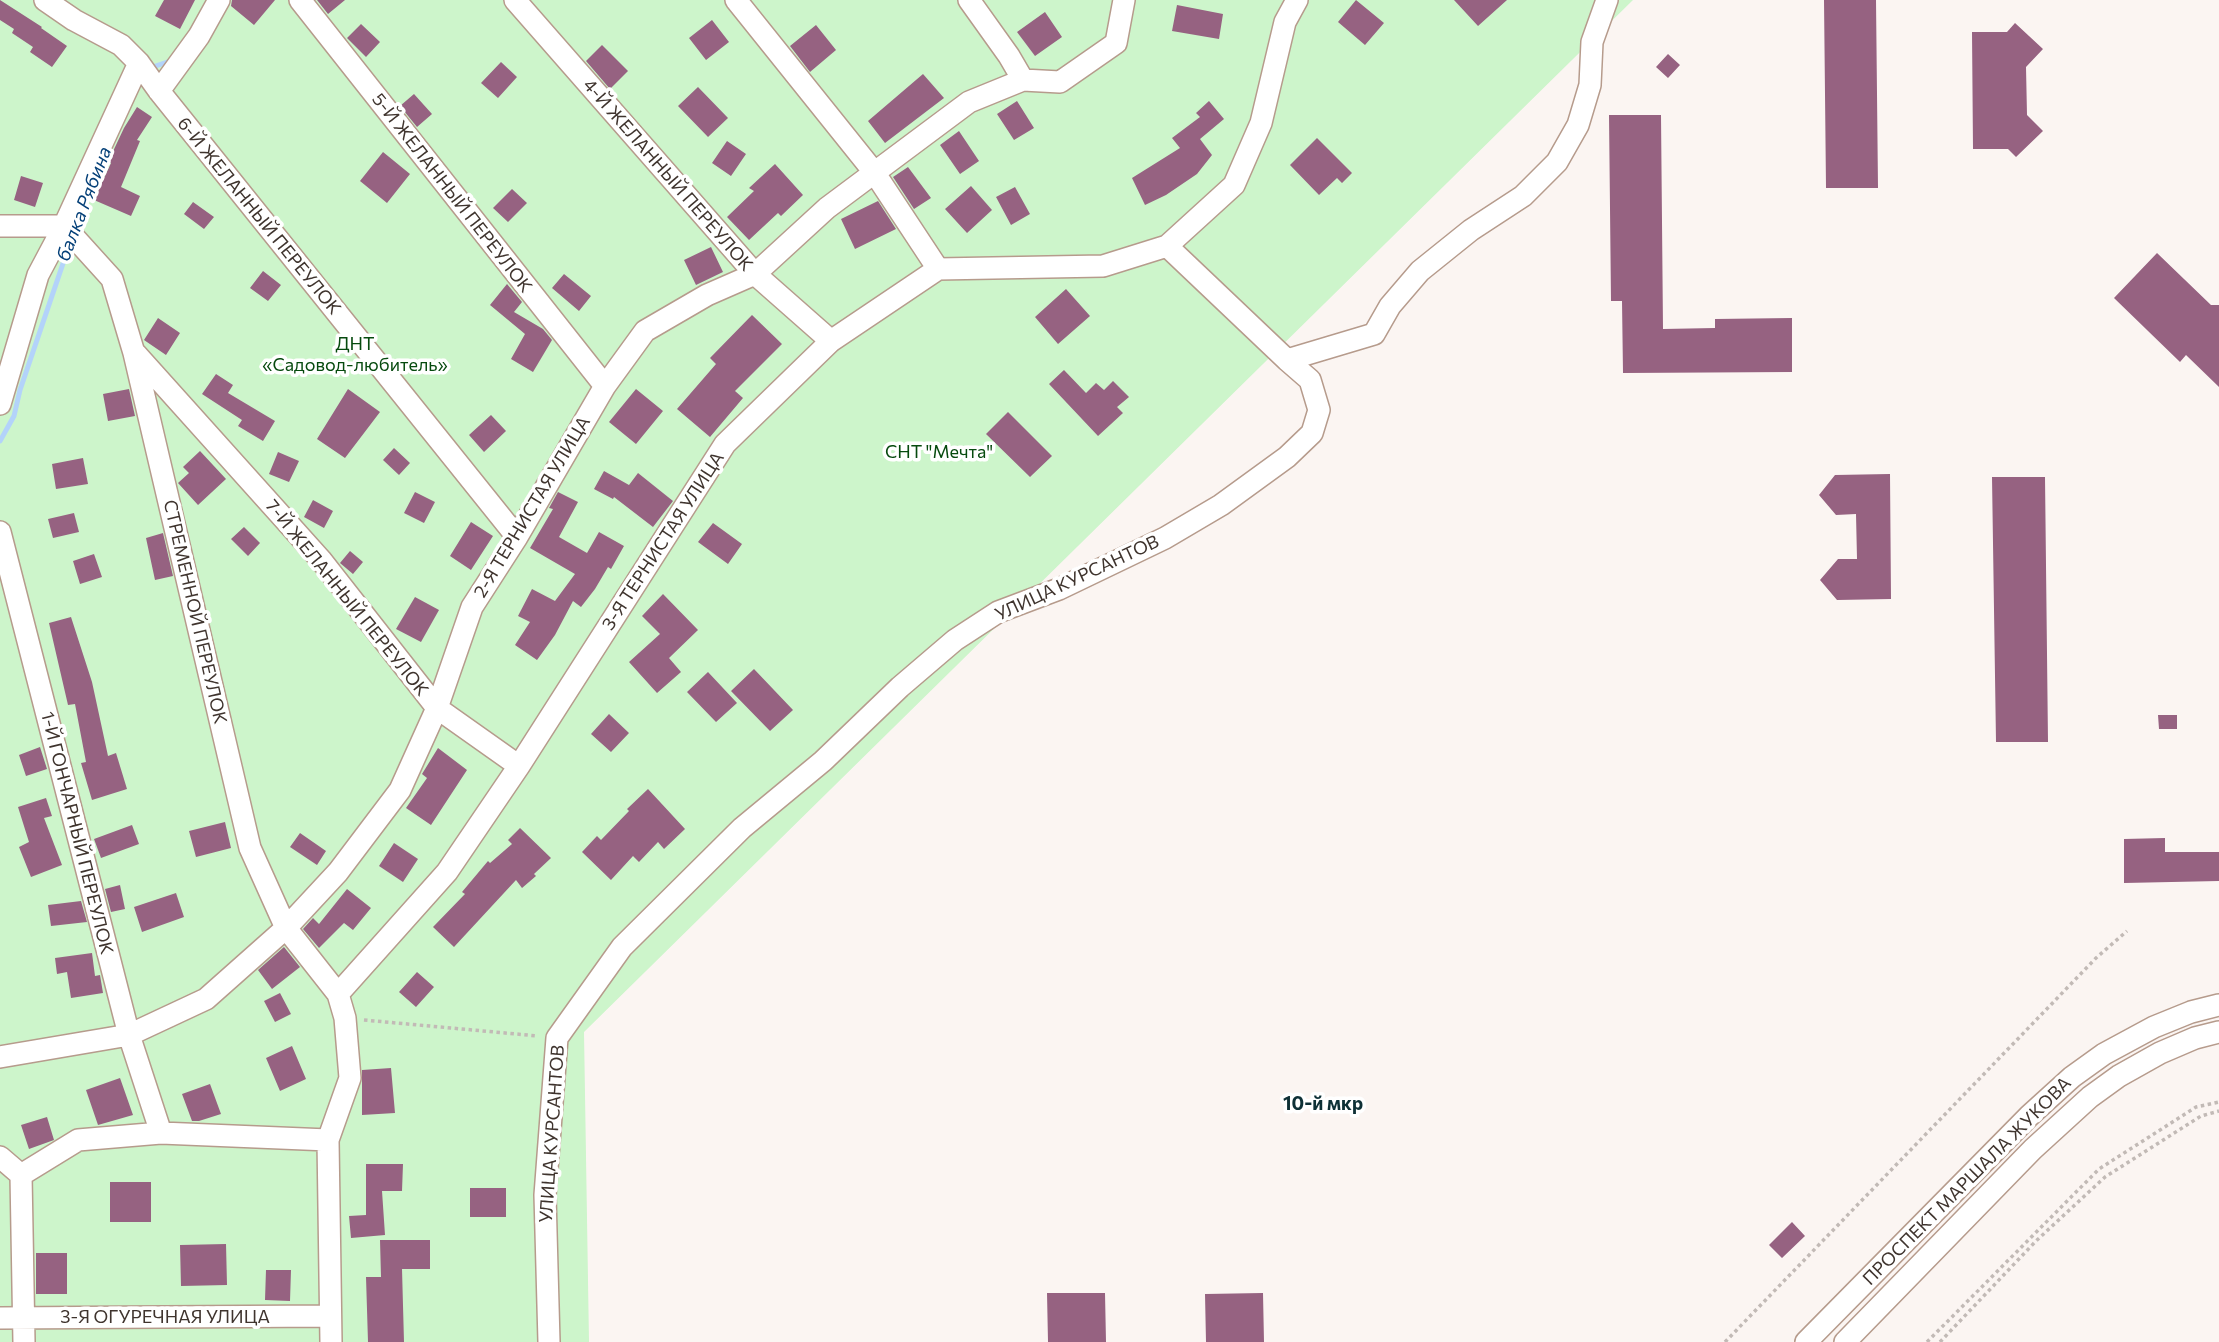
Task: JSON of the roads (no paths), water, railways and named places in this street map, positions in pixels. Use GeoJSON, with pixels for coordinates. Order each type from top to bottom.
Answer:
{"type":"FeatureCollection","features":[{"type":"Feature","properties":{"kind":"street","name":"6-Й ЖЕЛАННЫЙ ПЕРЕУЛОК"},"geometry":{"type":"LineString","coordinates":[[45,0],[74,20],[121,45],[139,64],[517,537]]}},
{"type":"Feature","properties":{"kind":"street"},"geometry":{"type":"LineString","coordinates":[[159,91],[199,36],[219,0]]}},
{"type":"Feature","properties":{"kind":"street","name":"5-Й ЖЕЛАННЫЙ ПЕРЕУЛОК"},"geometry":{"type":"LineString","coordinates":[[300,0],[605,386]]}},
{"type":"Feature","properties":{"kind":"street","name":"4-Й ЖЕЛАННЫЙ ПЕРЕУЛОК"},"geometry":{"type":"LineString","coordinates":[[515,0],[755,274],[831,341]]}},
{"type":"Feature","properties":{"kind":"street"},"geometry":{"type":"LineString","coordinates":[[736,0],[874,172],[938,269],[1103,266],[1167,246],[1234,185],[1261,123],[1285,22],[1297,0]]}},
{"type":"Feature","properties":{"kind":"street"},"geometry":{"type":"LineString","coordinates":[[969,0],[1023,80]]}},
{"type":"Feature","properties":{"kind":"street","name":"2-Я ТЕРНИСТАЯ УЛИЦА"},"geometry":{"type":"LineString","coordinates":[[0,1057],[129,1035],[206,999],[286,928],[338,872],[400,790],[437,708],[472,607],[517,537],[605,386],[645,331],[707,295],[755,274],[827,208],[969,102],[1023,80],[1060,82],[1116,43],[1124,0]]}},
{"type":"Feature","properties":{"kind":"street"},"geometry":{"type":"LineString","coordinates":[[1287,360],[1374,334],[1390,306],[1420,271],[1471,230],[1523,196],[1557,162],[1578,125],[1590,85],[1592,42],[1607,0]]}},
{"type":"Feature","properties":{"kind":"street"},"geometry":{"type":"LineString","coordinates":[[0,404],[38,275],[64,226],[139,64]]}},
{"type":"Feature","properties":{"kind":"street"},"geometry":{"type":"LineString","coordinates":[[0,226],[64,226]]}},
{"type":"Feature","properties":{"kind":"street","name":"СТРЕМЕННОЙ ПЕРЕУЛОК"},"geometry":{"type":"LineString","coordinates":[[64,226],[112,279],[134,353],[250,848],[286,928],[338,994]]}},
{"type":"Feature","properties":{"kind":"street","name":"УЛИЦА КУРСАНТОВ"},"geometry":{"type":"LineString","coordinates":[[550,1342],[545,1195],[557,1038],[622,947],[743,828],[823,761],[900,687],[955,640],[998,612],[1059,589],[1165,538],[1221,505],[1287,457],[1312,433],[1319,410],[1310,380],[1167,246]]}},
{"type":"Feature","properties":{"kind":"street","name":"3-Я ТЕРНИСТАЯ УЛИЦА"},"geometry":{"type":"LineString","coordinates":[[338,994],[447,872],[519,766],[725,444],[831,341],[938,269]]}},
{"type":"Feature","properties":{"kind":"street","name":"7-Й ЖЕЛАННЫЙ ПЕРЕУЛОК"},"geometry":{"type":"LineString","coordinates":[[134,353],[321,560],[437,708],[519,766]]}},
{"type":"Feature","properties":{"kind":"street","name":"1-Й ГОНЧАРНЫЙ ПЕРЕУЛОК"},"geometry":{"type":"LineString","coordinates":[[0,531],[129,1035],[161,1133]]}},
{"type":"Feature","properties":{"kind":"street"},"geometry":{"type":"LineString","coordinates":[[331,1342],[328,1140],[351,1078],[345,1018],[338,994]]}},
{"type":"Feature","properties":{"kind":"street","name":"ПРОСПЕКТ МАРШАЛА ЖУКОВА"},"geometry":{"type":"LineString","coordinates":[[1805,1342],[2029,1116],[2072,1077],[2104,1054],[2154,1027],[2191,1012],[2219,1005]]}},
{"type":"Feature","properties":{"kind":"street","name":"ПРОСПЕКТ МАРШАЛА ЖУКОВА"},"geometry":{"type":"LineString","coordinates":[[1844,1342],[2034,1149],[2090,1097],[2119,1076],[2160,1053],[2195,1038],[2219,1032]]}},
{"type":"Feature","properties":{"kind":"street"},"geometry":{"type":"LineString","coordinates":[[21,1175],[78,1140],[161,1133],[328,1140]]}},
{"type":"Feature","properties":{"kind":"street"},"geometry":{"type":"LineString","coordinates":[[0,1157],[21,1175],[24,1342]]}},
{"type":"Feature","properties":{"kind":"street","name":"3-Я ОГУРЕЧНАЯ УЛИЦА"},"geometry":{"type":"LineString","coordinates":[[0,1318],[329,1316]]}},
{"type":"Feature","properties":{"kind":"waterway","name":"балка Рябина"},"geometry":{"type":"LineString","coordinates":[[150,68],[173,60]]}},
{"type":"Feature","properties":{"kind":"waterway","name":"балка Рябина"},"geometry":{"type":"LineString","coordinates":[[0,441],[14,416],[20,390],[71,240]]}},
{"type":"Feature","properties":{"kind":"district","name":"10-й мкр"},"geometry":{"type":"Point","coordinates":[1323,1104]}},
{"type":"Feature","properties":{"kind":"park label","name":"ДНТ «Садовод-любитель»"},"geometry":{"type":"Point","coordinates":[355,354]}},
{"type":"Feature","properties":{"kind":"park label","name":"СНТ \"Мечта\""},"geometry":{"type":"Point","coordinates":[939,452]}}]}
